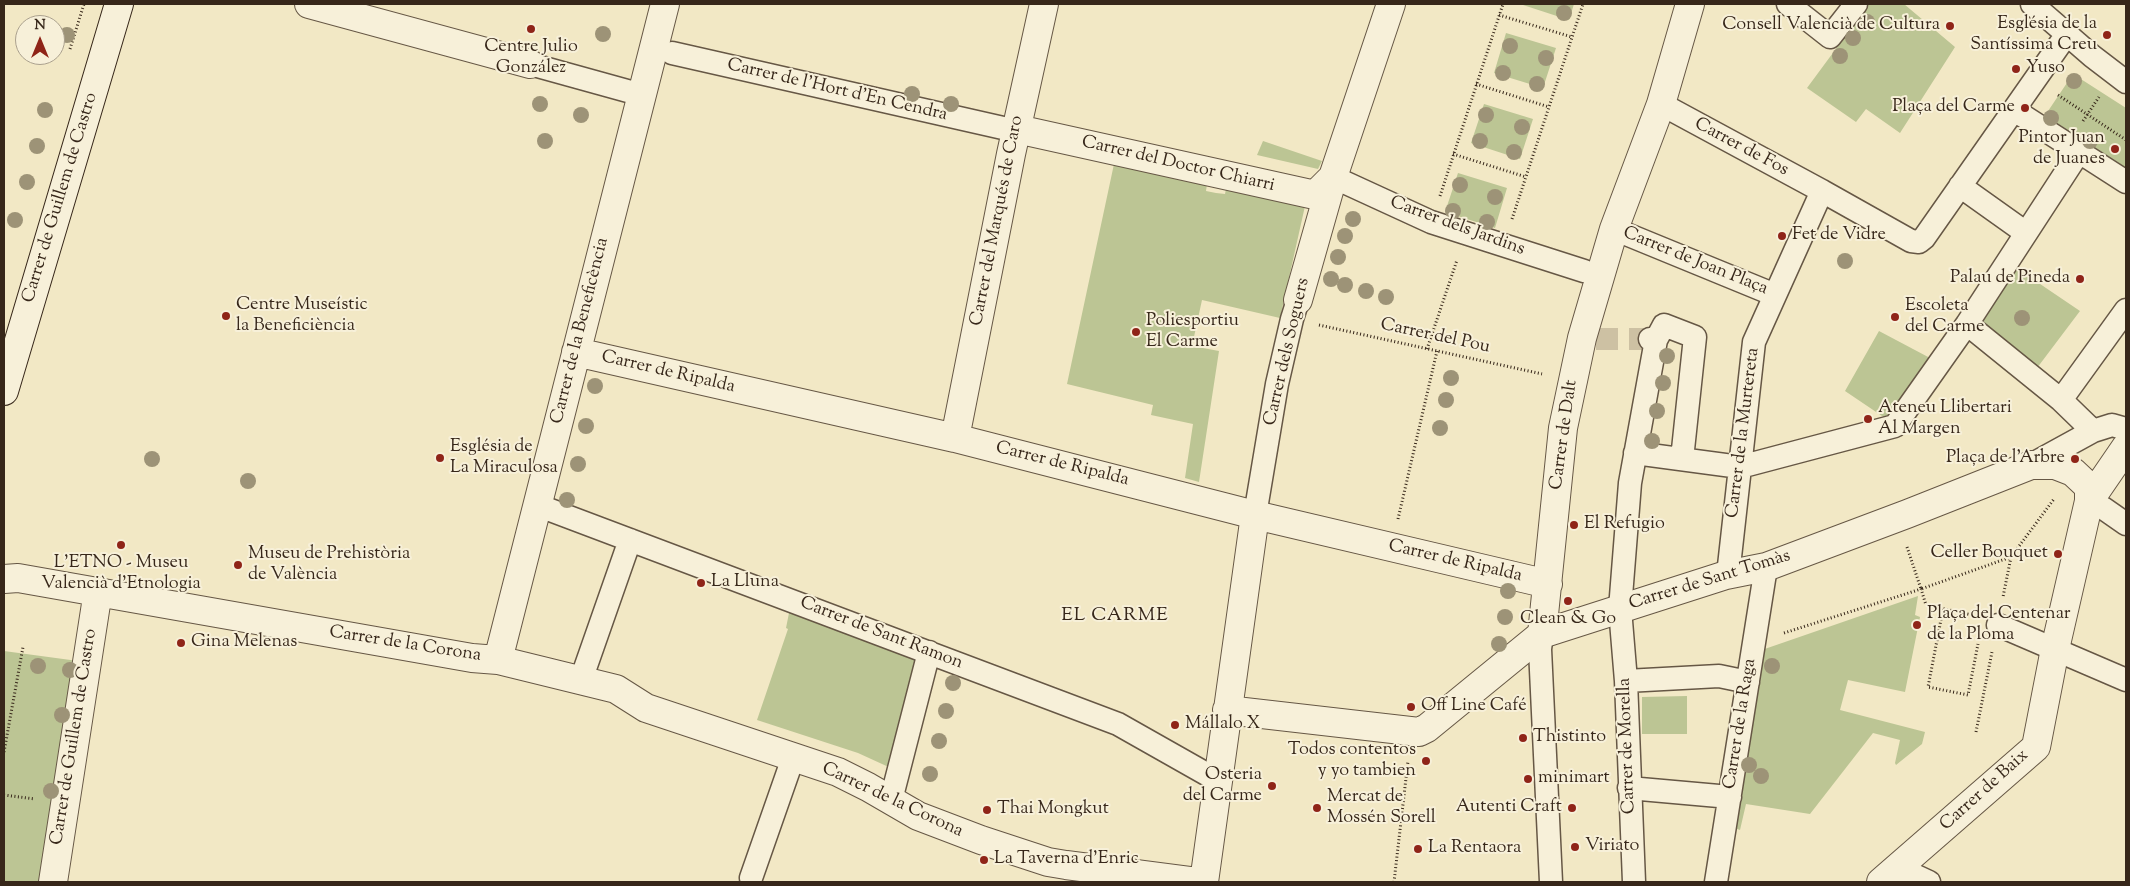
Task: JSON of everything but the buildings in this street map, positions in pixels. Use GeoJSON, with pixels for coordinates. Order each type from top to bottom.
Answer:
{"type":"FeatureCollection","features":[{"type":"Feature","properties":{"kind":"street","name":"Carrer de Guillem de Castro"},"geometry":{"type":"LineString","coordinates":[[4,392],[119,4]]}},
{"type":"Feature","properties":{"kind":"street"},"geometry":{"type":"LineString","coordinates":[[309,4],[642,95]]}},
{"type":"Feature","properties":{"kind":"street","name":"Carrer de la Beneficència"},"geometry":{"type":"LineString","coordinates":[[498,660],[665,4]]}},
{"type":"Feature","properties":{"kind":"street","name":"Carrer del Marqués de Caro"},"geometry":{"type":"LineString","coordinates":[[954,438],[1010,129],[1044,4]]}},
{"type":"Feature","properties":{"kind":"street","name":"Carrer dels Soguers"},"geometry":{"type":"LineString","coordinates":[[1204,882],[1255,515],[1277,384],[1295,309],[1332,177],[1390,4]]}},
{"type":"Feature","properties":{"kind":"street","name":"Carrer de Dalt"},"geometry":{"type":"LineString","coordinates":[[1551,882],[1540,649],[1563,428],[1572,381],[1589,338],[1614,228],[1661,104],[1690,4]]}},
{"type":"Feature","properties":{"kind":"street"},"geometry":{"type":"LineString","coordinates":[[1788,4],[1830,38],[1856,4]]}},
{"type":"Feature","properties":{"kind":"street"},"geometry":{"type":"LineString","coordinates":[[2032,4],[2120,77]]}},
{"type":"Feature","properties":{"kind":"street"},"geometry":{"type":"LineString","coordinates":[[2026,233],[1960,186],[2035,80],[2063,31]]}},
{"type":"Feature","properties":{"kind":"street","name":"Carrer de l'Hort d'En Cendra"},"geometry":{"type":"LineString","coordinates":[[672,54],[1010,129]]}},
{"type":"Feature","properties":{"kind":"street","name":"Carrer de Fos"},"geometry":{"type":"LineString","coordinates":[[1661,104],[1911,241],[1919,242],[1924,238],[1960,186]]}},
{"type":"Feature","properties":{"kind":"street"},"geometry":{"type":"LineString","coordinates":[[2010,115],[2073,148],[2126,182]]}},
{"type":"Feature","properties":{"kind":"street","name":"Carrer del Doctor Chiarri"},"geometry":{"type":"LineString","coordinates":[[1010,129],[1315,195],[1332,177]]}},
{"type":"Feature","properties":{"kind":"street"},"geometry":{"type":"LineString","coordinates":[[1635,453],[1740,468],[1895,426],[1967,324],[2026,233],[2073,148]]}},
{"type":"Feature","properties":{"kind":"street","name":"Carrer dels Jardins"},"geometry":{"type":"LineString","coordinates":[[1332,177],[1431,222],[1584,272]]}},
{"type":"Feature","properties":{"kind":"street","name":"Carrer de la Murtereta"},"geometry":{"type":"LineString","coordinates":[[1728,575],[1754,342],[1822,191]]}},
{"type":"Feature","properties":{"kind":"street","name":"Carrer de Joan Plaça"},"geometry":{"type":"LineString","coordinates":[[1614,228],[1775,295]]}},
{"type":"Feature","properties":{"kind":"street"},"geometry":{"type":"LineString","coordinates":[[2061,400],[2126,310]]}},
{"type":"Feature","properties":{"kind":"street"},"geometry":{"type":"LineString","coordinates":[[1967,324],[2061,400],[2093,430]]}},
{"type":"Feature","properties":{"kind":"street","name":"Carrer de Morella"},"geometry":{"type":"LineString","coordinates":[[1634,882],[1626,681],[1620,609],[1635,453],[1653,339],[1664,325],[1695,337],[1682,459]]}},
{"type":"Feature","properties":{"kind":"street","name":"Carrer de Ripalda"},"geometry":{"type":"LineString","coordinates":[[576,352],[954,438],[1255,515],[1548,584]]}},
{"type":"Feature","properties":{"kind":"street"},"geometry":{"type":"LineString","coordinates":[[2030,465],[2093,430],[2112,425],[2126,428]]}},
{"type":"Feature","properties":{"kind":"street"},"geometry":{"type":"LineString","coordinates":[[2089,501],[2126,447]]}},
{"type":"Feature","properties":{"kind":"street"},"geometry":{"type":"LineString","coordinates":[[2030,465],[2055,465],[2073,472],[2088,487],[2089,501]]}},
{"type":"Feature","properties":{"kind":"street","name":"Carrer de Sant Tomàs"},"geometry":{"type":"LineString","coordinates":[[1410,744],[1542,634],[1728,575],[1766,566],[1898,518],[2030,465]]}},
{"type":"Feature","properties":{"kind":"street"},"geometry":{"type":"LineString","coordinates":[[2089,501],[2126,524]]}},
{"type":"Feature","properties":{"kind":"street","name":"Carrer de Baix"},"geometry":{"type":"LineString","coordinates":[[1890,875],[2036,747],[2055,649],[2089,501]]}},
{"type":"Feature","properties":{"kind":"street","name":"Carrer de Sant Ramon"},"geometry":{"type":"LineString","coordinates":[[537,505],[1118,724],[1217,780]]}},
{"type":"Feature","properties":{"kind":"street"},"geometry":{"type":"LineString","coordinates":[[581,680],[630,540]]}},
{"type":"Feature","properties":{"kind":"street","name":"Carrer de la Raga"},"geometry":{"type":"LineString","coordinates":[[1716,882],[1766,566]]}},
{"type":"Feature","properties":{"kind":"street","name":"Carrer de la Corona"},"geometry":{"type":"LineString","coordinates":[[4,579],[18,578],[98,591],[472,658],[498,660],[581,680],[616,689],[646,708],[838,772],[918,816],[946,828],[1048,862],[1197,882]]}},
{"type":"Feature","properties":{"kind":"street","name":"Carrer de Guillem de Castro"},"geometry":{"type":"LineString","coordinates":[[53,882],[98,591]]}},
{"type":"Feature","properties":{"kind":"street"},"geometry":{"type":"LineString","coordinates":[[1991,621],[2126,680]]}},
{"type":"Feature","properties":{"kind":"street"},"geometry":{"type":"LineString","coordinates":[[890,800],[929,652]]}},
{"type":"Feature","properties":{"kind":"street"},"geometry":{"type":"LineString","coordinates":[[1626,681],[1719,676],[1748,682]]}},
{"type":"Feature","properties":{"kind":"street"},"geometry":{"type":"LineString","coordinates":[[1227,710],[1410,744]]}},
{"type":"Feature","properties":{"kind":"street"},"geometry":{"type":"LineString","coordinates":[[751,878],[793,758]]}},
{"type":"Feature","properties":{"kind":"street"},"geometry":{"type":"LineString","coordinates":[[1629,788],[1730,797]]}},
{"type":"Feature","properties":{"kind":"street"},"geometry":{"type":"LineString","coordinates":[[1890,875],[1929,882]]}},
{"type":"Feature","properties":{"kind":"path"},"geometry":{"type":"LineString","coordinates":[[1431,222],[1502,4]]}},
{"type":"Feature","properties":{"kind":"path"},"geometry":{"type":"LineString","coordinates":[[1503,246],[1583,4]]}},
{"type":"Feature","properties":{"kind":"path"},"geometry":{"type":"LineString","coordinates":[[1499,15],[1572,38]]}},
{"type":"Feature","properties":{"kind":"path"},"geometry":{"type":"LineString","coordinates":[[2073,148],[2087,114],[2120,77]]}},
{"type":"Feature","properties":{"kind":"path"},"geometry":{"type":"LineString","coordinates":[[2035,80],[2126,140]]}},
{"type":"Feature","properties":{"kind":"path"},"geometry":{"type":"LineString","coordinates":[[1476,84],[1549,107]]}},
{"type":"Feature","properties":{"kind":"path"},"geometry":{"type":"LineString","coordinates":[[1453,154],[1526,177]]}},
{"type":"Feature","properties":{"kind":"path"},"geometry":{"type":"LineString","coordinates":[[1427,349],[1466,234]]}},
{"type":"Feature","properties":{"kind":"path","name":"Carrer del Pou"},"geometry":{"type":"LineString","coordinates":[[1295,309],[1427,349],[1572,381]]}},
{"type":"Feature","properties":{"kind":"path"},"geometry":{"type":"LineString","coordinates":[[1391,547],[1438,351]]}},
{"type":"Feature","properties":{"kind":"path"},"geometry":{"type":"LineString","coordinates":[[1943,610],[1928,687],[1968,695],[2011,557],[2073,472]]}},
{"type":"Feature","properties":{"kind":"path"},"geometry":{"type":"LineString","coordinates":[[1898,518],[1926,605],[1991,621]]}},
{"type":"Feature","properties":{"kind":"path"},"geometry":{"type":"LineString","coordinates":[[1780,634],[2011,557]]}},
{"type":"Feature","properties":{"kind":"path"},"geometry":{"type":"LineString","coordinates":[[1976,732],[1991,621]]}},
{"type":"Feature","properties":{"kind":"path"},"geometry":{"type":"LineString","coordinates":[[4,752],[23,648]]}},
{"type":"Feature","properties":{"kind":"path"},"geometry":{"type":"LineString","coordinates":[[1394,882],[1410,744]]}},
{"type":"Feature","properties":{"kind":"path"},"geometry":{"type":"LineString","coordinates":[[4,795],[38,799]]}},
{"type":"Feature","properties":{"kind":"green space"},"geometry":{"type":"Polygon","coordinates":[[[1520,4],[1574,4],[1569,20],[1520,4]]]}},
{"type":"Feature","properties":{"kind":"green space"},"geometry":{"type":"Polygon","coordinates":[[[1869,4],[1904,4],[1955,47],[1900,133],[1866,109],[1856,122],[1807,88],[1869,4]]]}},
{"type":"Feature","properties":{"kind":"green space"},"geometry":{"type":"Polygon","coordinates":[[[1506,33],[1556,48],[1543,88],[1494,73],[1506,33]]]}},
{"type":"Feature","properties":{"kind":"green space"},"geometry":{"type":"Polygon","coordinates":[[[2073,74],[2126,108],[2126,171],[2044,117],[2073,74]]]}},
{"type":"Feature","properties":{"kind":"green space"},"geometry":{"type":"Polygon","coordinates":[[[1484,104],[1533,119],[1520,159],[1471,143],[1484,104]]]}},
{"type":"Feature","properties":{"kind":"green space"},"geometry":{"type":"Polygon","coordinates":[[[1263,141],[1322,161],[1318,169],[1257,155],[1263,141]]]}},
{"type":"Feature","properties":{"kind":"green space","name":"Poliesportiu El Carme"},"geometry":{"type":"Polygon","coordinates":[[[1114,164],[1207,184],[1206,191],[1225,194],[1226,189],[1305,206],[1280,318],[1202,300],[1192,346],[1219,351],[1199,482],[1185,478],[1193,424],[1151,415],[1153,405],[1067,384],[1114,164]]]}},
{"type":"Feature","properties":{"kind":"green space"},"geometry":{"type":"Polygon","coordinates":[[[1458,173],[1507,188],[1495,228],[1445,212],[1458,173]]]}},
{"type":"Feature","properties":{"kind":"green space"},"geometry":{"type":"Polygon","coordinates":[[[2012,265],[2080,311],[2037,368],[2022,354],[1979,325],[2012,265]]]}},
{"type":"Feature","properties":{"kind":"green space"},"geometry":{"type":"Polygon","coordinates":[[[1879,331],[1930,358],[1896,410],[1885,418],[1845,391],[1879,331]]]}},
{"type":"Feature","properties":{"kind":"green space"},"geometry":{"type":"Polygon","coordinates":[[[1918,596],[1915,615],[1920,617],[1905,692],[1848,680],[1840,710],[1925,732],[1922,744],[1896,765],[1900,740],[1873,733],[1810,814],[1746,804],[1740,830],[1729,826],[1756,652],[1918,596]]]}},
{"type":"Feature","properties":{"kind":"green space"},"geometry":{"type":"Polygon","coordinates":[[[790,608],[918,656],[893,769],[858,753],[757,720],[788,629],[786,628],[790,608]]]}},
{"type":"Feature","properties":{"kind":"green space"},"geometry":{"type":"Polygon","coordinates":[[[4,651],[78,661],[42,882],[4,882],[4,651]]]}},
{"type":"Feature","properties":{"kind":"green space"},"geometry":{"type":"Polygon","coordinates":[[[1687,696],[1687,734],[1642,734],[1642,697],[1687,696]]]}},
{"type":"Feature","properties":{"kind":"tunnel"},"geometry":{"type":"LineString","coordinates":[[1596,339],[1650,339]]}},
{"type":"Feature","properties":{"kind":"place","name":"Consell Valencià de Cultura"},"geometry":{"type":"Point","coordinates":[1950,26]}},
{"type":"Feature","properties":{"kind":"place","name":"Centre Julio González"},"geometry":{"type":"Point","coordinates":[531,29]}},
{"type":"Feature","properties":{"kind":"place","name":"Església de la Santíssima Creu"},"geometry":{"type":"Point","coordinates":[2107,35]}},
{"type":"Feature","properties":{"kind":"place","name":"Yuso"},"geometry":{"type":"Point","coordinates":[2016,69]}},
{"type":"Feature","properties":{"kind":"place","name":"Plaça del Carme"},"geometry":{"type":"Point","coordinates":[2025,108]}},
{"type":"Feature","properties":{"kind":"place","name":"Pintor Juan de Juanes"},"geometry":{"type":"Point","coordinates":[2115,149]}},
{"type":"Feature","properties":{"kind":"place","name":"Fet de Vidre"},"geometry":{"type":"Point","coordinates":[1782,236]}},
{"type":"Feature","properties":{"kind":"place","name":"Palau de Pineda"},"geometry":{"type":"Point","coordinates":[2080,279]}},
{"type":"Feature","properties":{"kind":"place","name":"Centre Museístic la Beneficiència"},"geometry":{"type":"Point","coordinates":[226,316]}},
{"type":"Feature","properties":{"kind":"place","name":"Escoleta del Carme"},"geometry":{"type":"Point","coordinates":[1895,317]}},
{"type":"Feature","properties":{"kind":"place","name":"Poliesportiu El Carme"},"geometry":{"type":"Point","coordinates":[1136,332]}},
{"type":"Feature","properties":{"kind":"place","name":"Ateneu Llibertari Al Margen"},"geometry":{"type":"Point","coordinates":[1868,419]}},
{"type":"Feature","properties":{"kind":"place","name":"Església de La Miraculosa"},"geometry":{"type":"Point","coordinates":[440,458]}},
{"type":"Feature","properties":{"kind":"place","name":"Plaça de l'Arbre"},"geometry":{"type":"Point","coordinates":[2075,459]}},
{"type":"Feature","properties":{"kind":"place","name":"El Refugio"},"geometry":{"type":"Point","coordinates":[1574,525]}},
{"type":"Feature","properties":{"kind":"place","name":"L'ETNO - Museu Valencià d'Etnologia"},"geometry":{"type":"Point","coordinates":[121,545]}},
{"type":"Feature","properties":{"kind":"place","name":"Celler Bouquet"},"geometry":{"type":"Point","coordinates":[2058,554]}},
{"type":"Feature","properties":{"kind":"place","name":"Museu de Prehistòria de València"},"geometry":{"type":"Point","coordinates":[238,565]}},
{"type":"Feature","properties":{"kind":"place","name":"La Lluna"},"geometry":{"type":"Point","coordinates":[701,583]}},
{"type":"Feature","properties":{"kind":"place","name":"Clean & Go"},"geometry":{"type":"Point","coordinates":[1568,601]}},
{"type":"Feature","properties":{"kind":"place","name":"Plaça del Centenar de la Ploma"},"geometry":{"type":"Point","coordinates":[1917,625]}},
{"type":"Feature","properties":{"kind":"place","name":"Gina Melenas"},"geometry":{"type":"Point","coordinates":[181,643]}},
{"type":"Feature","properties":{"kind":"place","name":"Off Line Café"},"geometry":{"type":"Point","coordinates":[1411,707]}},
{"type":"Feature","properties":{"kind":"place","name":"Mállalo X"},"geometry":{"type":"Point","coordinates":[1175,725]}},
{"type":"Feature","properties":{"kind":"place","name":"Thistinto"},"geometry":{"type":"Point","coordinates":[1523,738]}},
{"type":"Feature","properties":{"kind":"place","name":"Todos contentos y yo tambien"},"geometry":{"type":"Point","coordinates":[1426,761]}},
{"type":"Feature","properties":{"kind":"place","name":"minimart"},"geometry":{"type":"Point","coordinates":[1528,779]}},
{"type":"Feature","properties":{"kind":"place","name":"Osteria del Carme"},"geometry":{"type":"Point","coordinates":[1272,786]}},
{"type":"Feature","properties":{"kind":"place","name":"Mercat de Mossén Sorell"},"geometry":{"type":"Point","coordinates":[1317,808]}},
{"type":"Feature","properties":{"kind":"place","name":"Autenti Craft"},"geometry":{"type":"Point","coordinates":[1572,808]}},
{"type":"Feature","properties":{"kind":"place","name":"Thai Mongkut"},"geometry":{"type":"Point","coordinates":[987,810]}},
{"type":"Feature","properties":{"kind":"place","name":"Viriato"},"geometry":{"type":"Point","coordinates":[1575,847]}},
{"type":"Feature","properties":{"kind":"place","name":"La Rentaora"},"geometry":{"type":"Point","coordinates":[1418,849]}},
{"type":"Feature","properties":{"kind":"place","name":"La Taverna d'Enric"},"geometry":{"type":"Point","coordinates":[984,860]}},
{"type":"Feature","properties":{"kind":"district","name":"EL CARME"},"geometry":{"type":"Point","coordinates":[1115,617]}}]}
